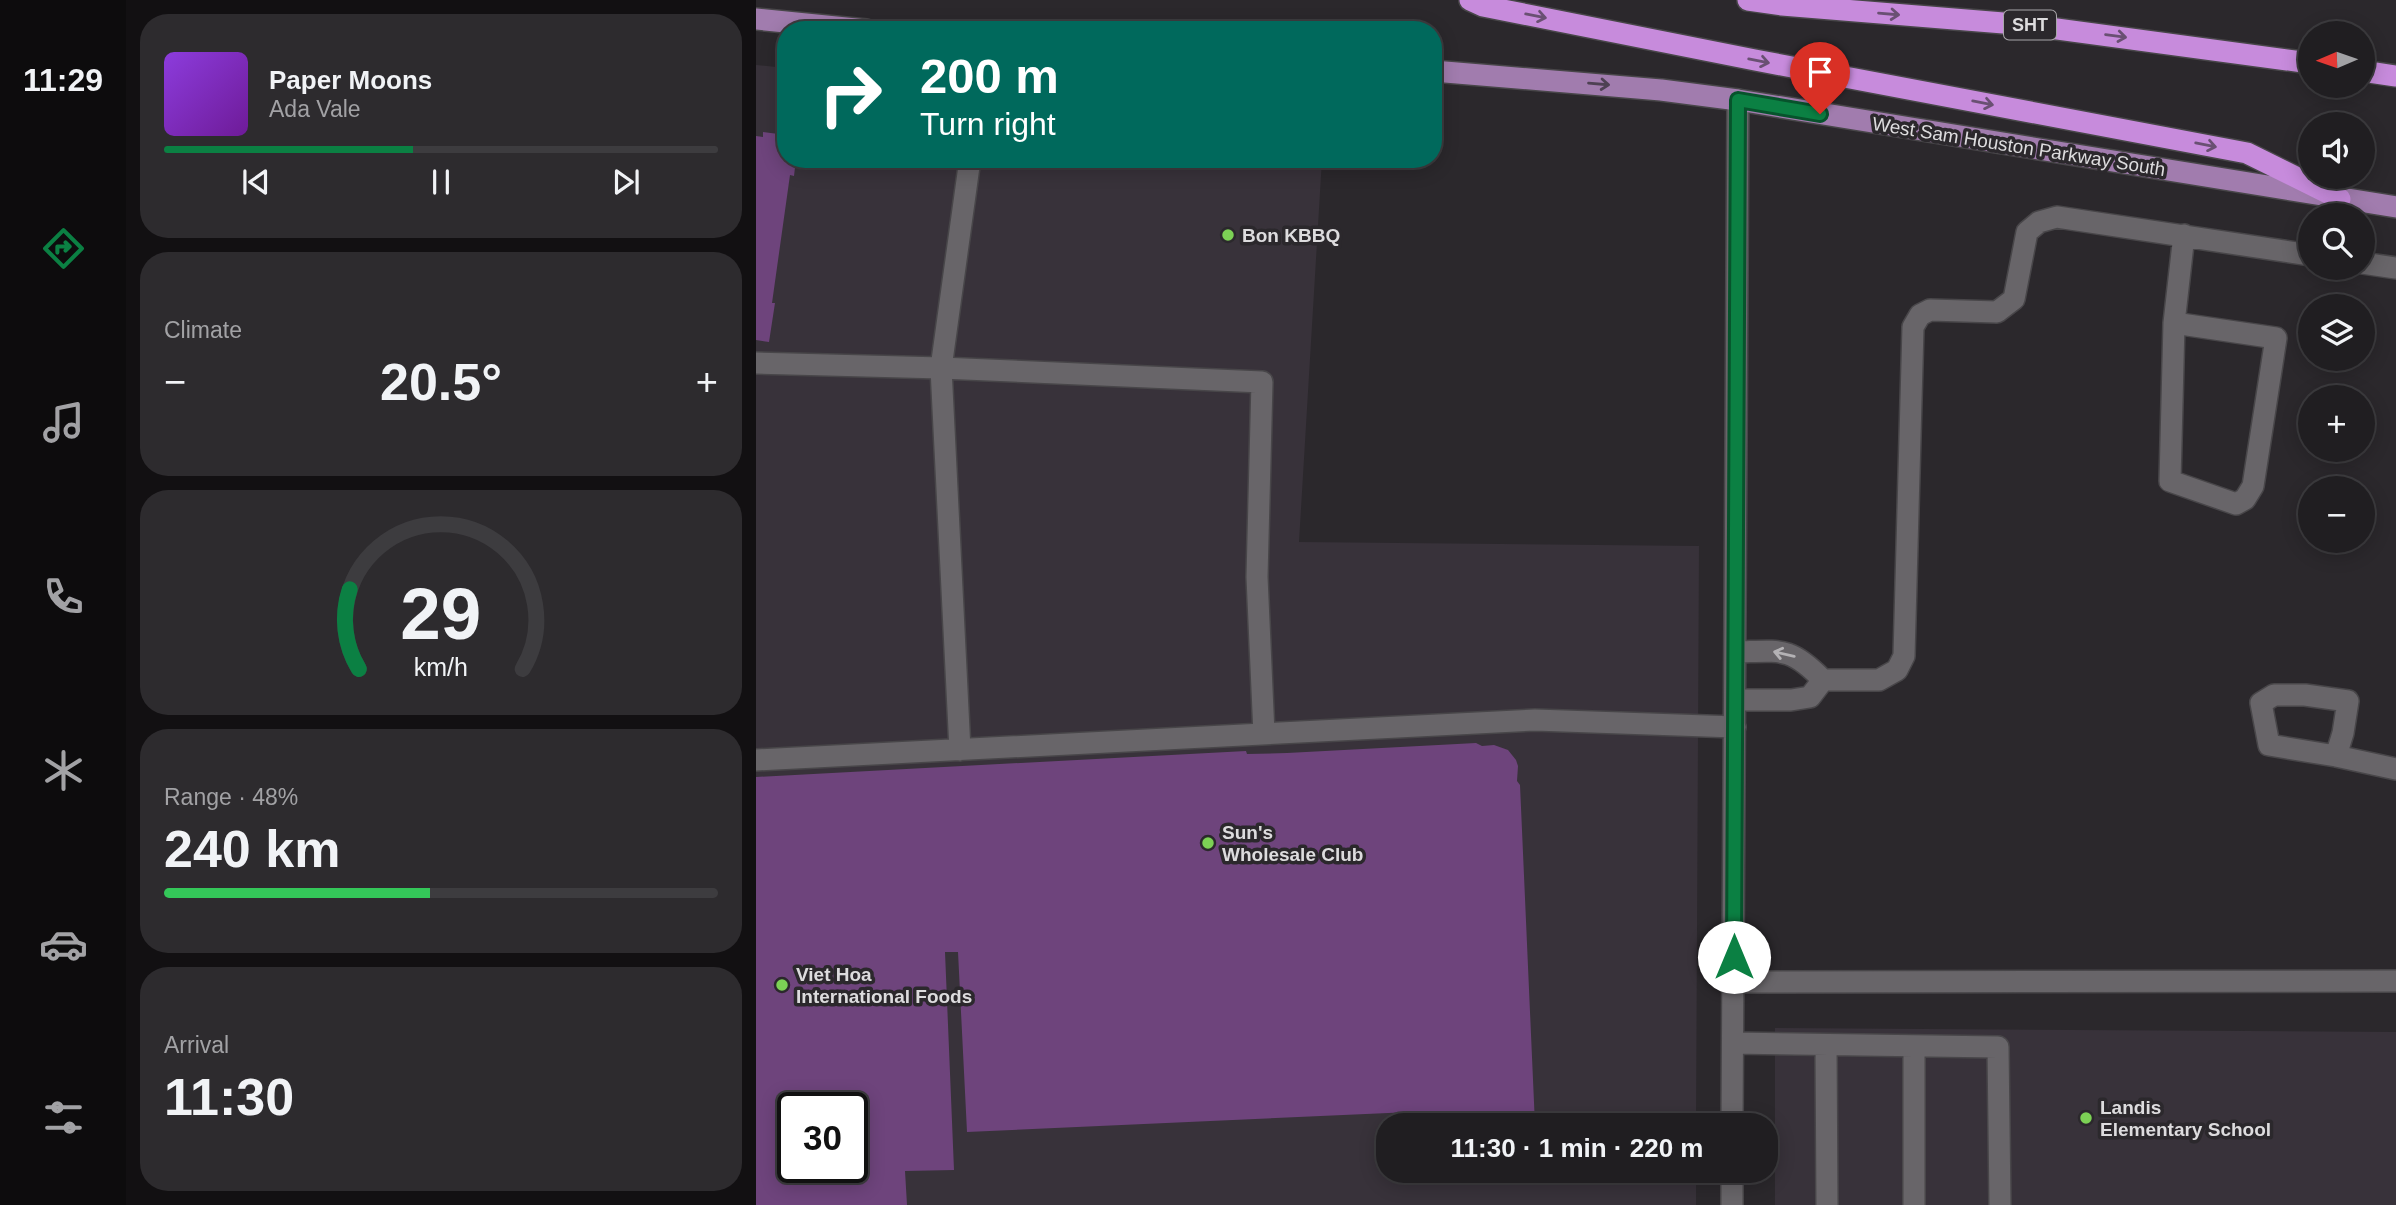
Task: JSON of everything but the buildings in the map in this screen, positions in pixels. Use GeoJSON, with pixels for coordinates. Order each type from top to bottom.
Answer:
{"type":"FeatureCollection","features":[{"type":"Feature","properties":{"kind":"highway"},"geometry":{"type":"LineString","coordinates":[[1470,0],[1483,6],[1755,60],[2247,153],[2340,199]]}},
{"type":"Feature","properties":{"kind":"highway","name":"SHT"},"geometry":{"type":"LineString","coordinates":[[1748,0],[2028,25],[2298,61]]}},
{"type":"Feature","properties":{"kind":"highway"},"geometry":{"type":"LineString","coordinates":[[2375,73],[2396,75]]}},
{"type":"Feature","properties":{"kind":"main road"},"geometry":{"type":"LineString","coordinates":[[756,19],[777,21]]}},
{"type":"Feature","properties":{"kind":"main road","name":"West Sam Houston Parkway South"},"geometry":{"type":"LineString","coordinates":[[1442,72],[1661,90],[1738,100],[2396,207]]}},
{"type":"Feature","properties":{"kind":"street"},"geometry":{"type":"LineString","coordinates":[[1732,1113],[1738,100]]}},
{"type":"Feature","properties":{"kind":"street"},"geometry":{"type":"LineString","coordinates":[[960,750],[941,368],[969,168]]}},
{"type":"Feature","properties":{"kind":"street"},"geometry":{"type":"LineString","coordinates":[[1736,652],[1785,651],[1805,661],[1824,680],[1879,680],[1897,670],[1905,656],[1913,327],[1920,314],[1930,310],[1997,312],[2007,306],[2014,299],[2027,232],[2039,222],[2057,217],[2298,253]]}},
{"type":"Feature","properties":{"kind":"street"},"geometry":{"type":"LineString","coordinates":[[2174,323],[2276,338],[2253,485],[2245,499],[2236,503],[2170,481],[2174,323],[2184,235]]}},
{"type":"Feature","properties":{"kind":"street"},"geometry":{"type":"LineString","coordinates":[[2375,265],[2396,268]]}},
{"type":"Feature","properties":{"kind":"street"},"geometry":{"type":"LineString","coordinates":[[756,363],[1262,382],[1257,577],[1264,734]]}},
{"type":"Feature","properties":{"kind":"street"},"geometry":{"type":"LineString","coordinates":[[1735,700],[1791,700],[1810,697],[1824,680]]}},
{"type":"Feature","properties":{"kind":"street"},"geometry":{"type":"LineString","coordinates":[[756,760],[1535,720],[1735,727]]}},
{"type":"Feature","properties":{"kind":"street"},"geometry":{"type":"LineString","coordinates":[[2336,756],[2396,769]]}},
{"type":"Feature","properties":{"kind":"street"},"geometry":{"type":"LineString","coordinates":[[1734,982],[2396,982]]}},
{"type":"Feature","properties":{"kind":"street"},"geometry":{"type":"LineString","coordinates":[[1732,1043],[1998,1047],[2000,1205]]}},
{"type":"Feature","properties":{"kind":"street"},"geometry":{"type":"LineString","coordinates":[[1826,1045],[1827,1205]]}},
{"type":"Feature","properties":{"kind":"street"},"geometry":{"type":"LineString","coordinates":[[1914,1046],[1914,1205]]}},
{"type":"Feature","properties":{"kind":"street"},"geometry":{"type":"LineString","coordinates":[[1732,1183],[1732,1205]]}},
{"type":"Feature","properties":{"kind":"shaded area"},"geometry":{"type":"Polygon","coordinates":[[[756,65],[777,67],[777,168],[1321,168],[1299,542],[1699,546],[1696,1113],[1376,1113],[1376,1183],[1696,1183],[1696,1205],[756,1205],[756,65]]]}},
{"type":"Feature","properties":{"kind":"shaded area","name":"Landis Elementary School"},"geometry":{"type":"Polygon","coordinates":[[[1775,1028],[2396,1032],[2396,1205],[1775,1205],[1775,1183],[1778,1183],[1778,1113],[1775,1113],[1775,1028]]]}},
{"type":"Feature","properties":{"kind":"place","name":"Bon KBBQ"},"geometry":{"type":"Point","coordinates":[1228,235]}},
{"type":"Feature","properties":{"kind":"place","name":"Sun's Wholesale Club"},"geometry":{"type":"Point","coordinates":[1208,843]}},
{"type":"Feature","properties":{"kind":"place","name":"Viet Hoa International Foods"},"geometry":{"type":"Point","coordinates":[782,985]}},
{"type":"Feature","properties":{"kind":"place","name":"Landis Elementary School"},"geometry":{"type":"Point","coordinates":[2086,1118]}},
{"type":"Feature","properties":{"kind":"route"},"geometry":{"type":"LineString","coordinates":[[1734,957],[1738,100],[1820,114]]}}]}
